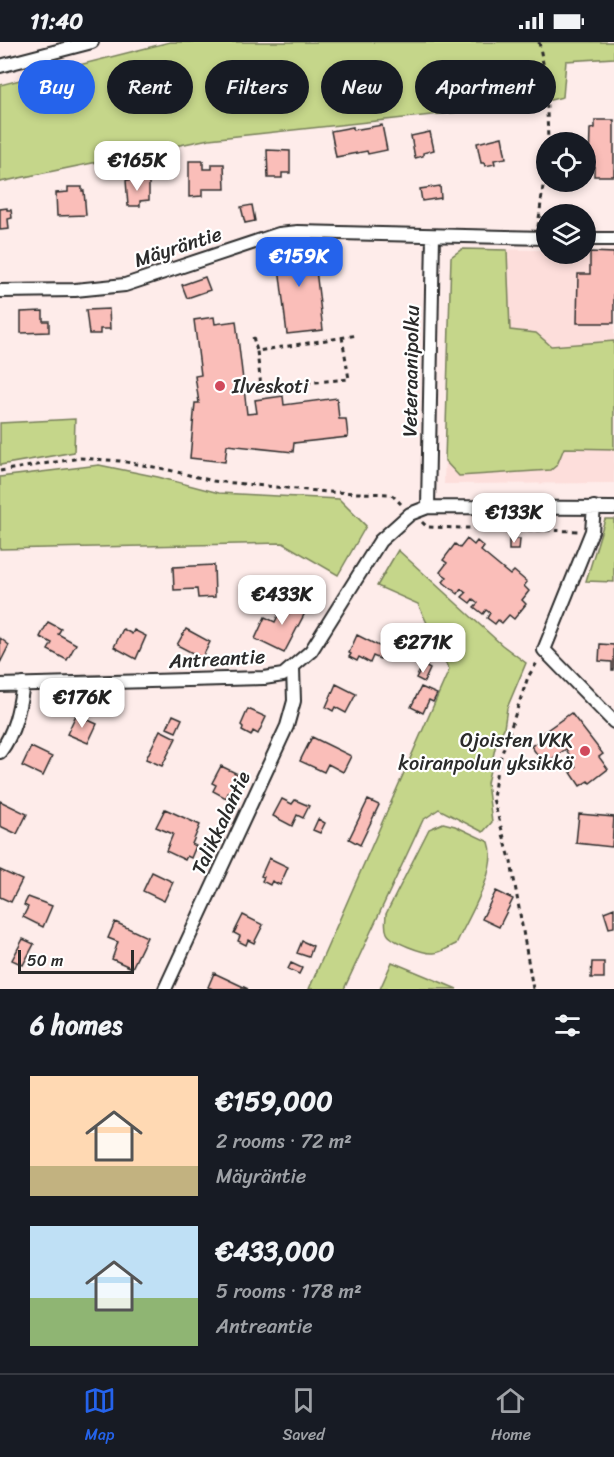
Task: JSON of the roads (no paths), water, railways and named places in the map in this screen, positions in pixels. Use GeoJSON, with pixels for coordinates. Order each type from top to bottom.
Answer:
{"type":"FeatureCollection","features":[{"type":"Feature","properties":{"kind":"street"},"geometry":{"type":"LineString","coordinates":[[0,66],[92,42]]}},
{"type":"Feature","properties":{"kind":"street","name":"Mäyräntie"},"geometry":{"type":"LineString","coordinates":[[0,291],[75,290],[125,285],[289,233],[536,237]]}},
{"type":"Feature","properties":{"kind":"street","name":"Veteraanipolku"},"geometry":{"type":"LineString","coordinates":[[428,507],[434,236]]}},
{"type":"Feature","properties":{"kind":"street"},"geometry":{"type":"LineString","coordinates":[[596,239],[614,239]]}},
{"type":"Feature","properties":{"kind":"street"},"geometry":{"type":"LineString","coordinates":[[428,507],[614,508]]}},
{"type":"Feature","properties":{"kind":"street","name":"Antreantie"},"geometry":{"type":"LineString","coordinates":[[0,685],[264,678],[283,675],[311,651],[380,541],[410,514],[428,507]]}},
{"type":"Feature","properties":{"kind":"street"},"geometry":{"type":"LineString","coordinates":[[594,507],[592,531],[544,650],[614,722]]}},
{"type":"Feature","properties":{"kind":"street","name":"Talikkalantie"},"geometry":{"type":"LineString","coordinates":[[165,989],[287,726],[294,701],[293,668]]}},
{"type":"Feature","properties":{"kind":"street"},"geometry":{"type":"LineString","coordinates":[[0,752],[8,742],[18,716],[23,684]]}},
{"type":"Feature","properties":{"kind":"street"},"geometry":{"type":"LineString","coordinates":[[601,707],[614,708]]}},
{"type":"Feature","properties":{"kind":"place","name":"Ilveskoti"},"geometry":{"type":"Point","coordinates":[220,386]}},
{"type":"Feature","properties":{"kind":"place","name":"Ojoisten VKK koiranpolun yksikkö"},"geometry":{"type":"Point","coordinates":[585,751]}}]}
